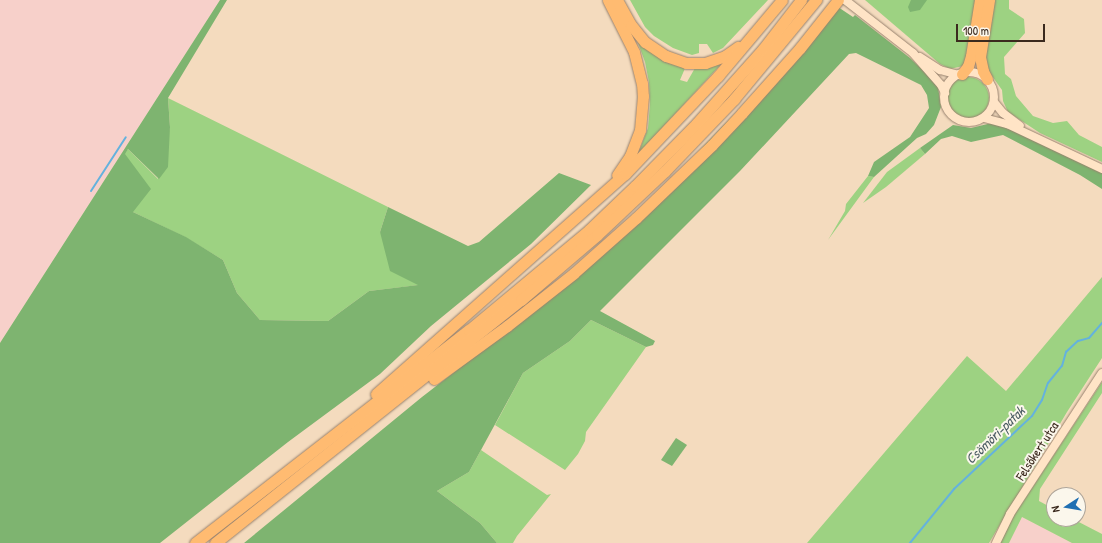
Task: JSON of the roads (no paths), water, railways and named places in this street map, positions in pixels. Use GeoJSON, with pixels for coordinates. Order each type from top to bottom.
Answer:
{"type":"FeatureCollection","features":[{"type":"Feature","properties":{"kind":"highway"},"geometry":{"type":"LineString","coordinates":[[602,195],[630,156],[640,130],[643,110],[642,83],[634,52],[608,0]]}},
{"type":"Feature","properties":{"kind":"highway"},"geometry":{"type":"LineString","coordinates":[[618,0],[631,25],[645,42],[666,56],[686,63],[705,63],[725,56],[752,36]]}},
{"type":"Feature","properties":{"kind":"highway"},"geometry":{"type":"LineString","coordinates":[[343,429],[366,403],[602,195],[645,155],[690,108],[782,0]]}},
{"type":"Feature","properties":{"kind":"highway"},"geometry":{"type":"LineString","coordinates":[[195,543],[481,320],[589,230],[653,169],[720,99],[763,49],[801,0]]}},
{"type":"Feature","properties":{"kind":"highway"},"geometry":{"type":"LineString","coordinates":[[215,543],[532,292],[597,236],[646,190],[734,99],[816,0]]}},
{"type":"Feature","properties":{"kind":"highway"},"geometry":{"type":"LineString","coordinates":[[379,413],[401,402],[507,326],[574,273],[636,218],[712,145],[742,113],[800,48],[838,0]]}},
{"type":"Feature","properties":{"kind":"highway"},"geometry":{"type":"LineString","coordinates":[[960,74],[968,66],[971,56],[980,0]]}},
{"type":"Feature","properties":{"kind":"highway"},"geometry":{"type":"LineString","coordinates":[[987,79],[983,71],[980,57],[989,0]]}},
{"type":"Feature","properties":{"kind":"main road"},"geometry":{"type":"LineString","coordinates":[[845,0],[913,53],[940,70],[960,74],[974,72],[987,79],[993,90],[994,102],[991,111],[984,118],[969,123],[955,118],[946,106],[945,93],[941,85],[913,53]]}},
{"type":"Feature","properties":{"kind":"main road"},"geometry":{"type":"LineString","coordinates":[[945,93],[950,82],[960,74]]}},
{"type":"Feature","properties":{"kind":"main road"},"geometry":{"type":"LineString","coordinates":[[994,102],[1003,113],[1034,136]]}},
{"type":"Feature","properties":{"kind":"main road"},"geometry":{"type":"LineString","coordinates":[[984,118],[997,120],[1102,169]]}},
{"type":"Feature","properties":{"kind":"main road","name":"Felsőkert utca"},"geometry":{"type":"LineString","coordinates":[[996,543],[1010,514],[1102,373]]}},
{"type":"Feature","properties":{"kind":"waterway"},"geometry":{"type":"LineString","coordinates":[[91,191],[126,137]]}},
{"type":"Feature","properties":{"kind":"waterway","name":"Csömöri-patak"},"geometry":{"type":"LineString","coordinates":[[910,543],[954,489],[1032,416],[1042,400],[1048,383],[1062,366],[1066,352],[1078,341],[1089,338],[1102,323]]}}]}
